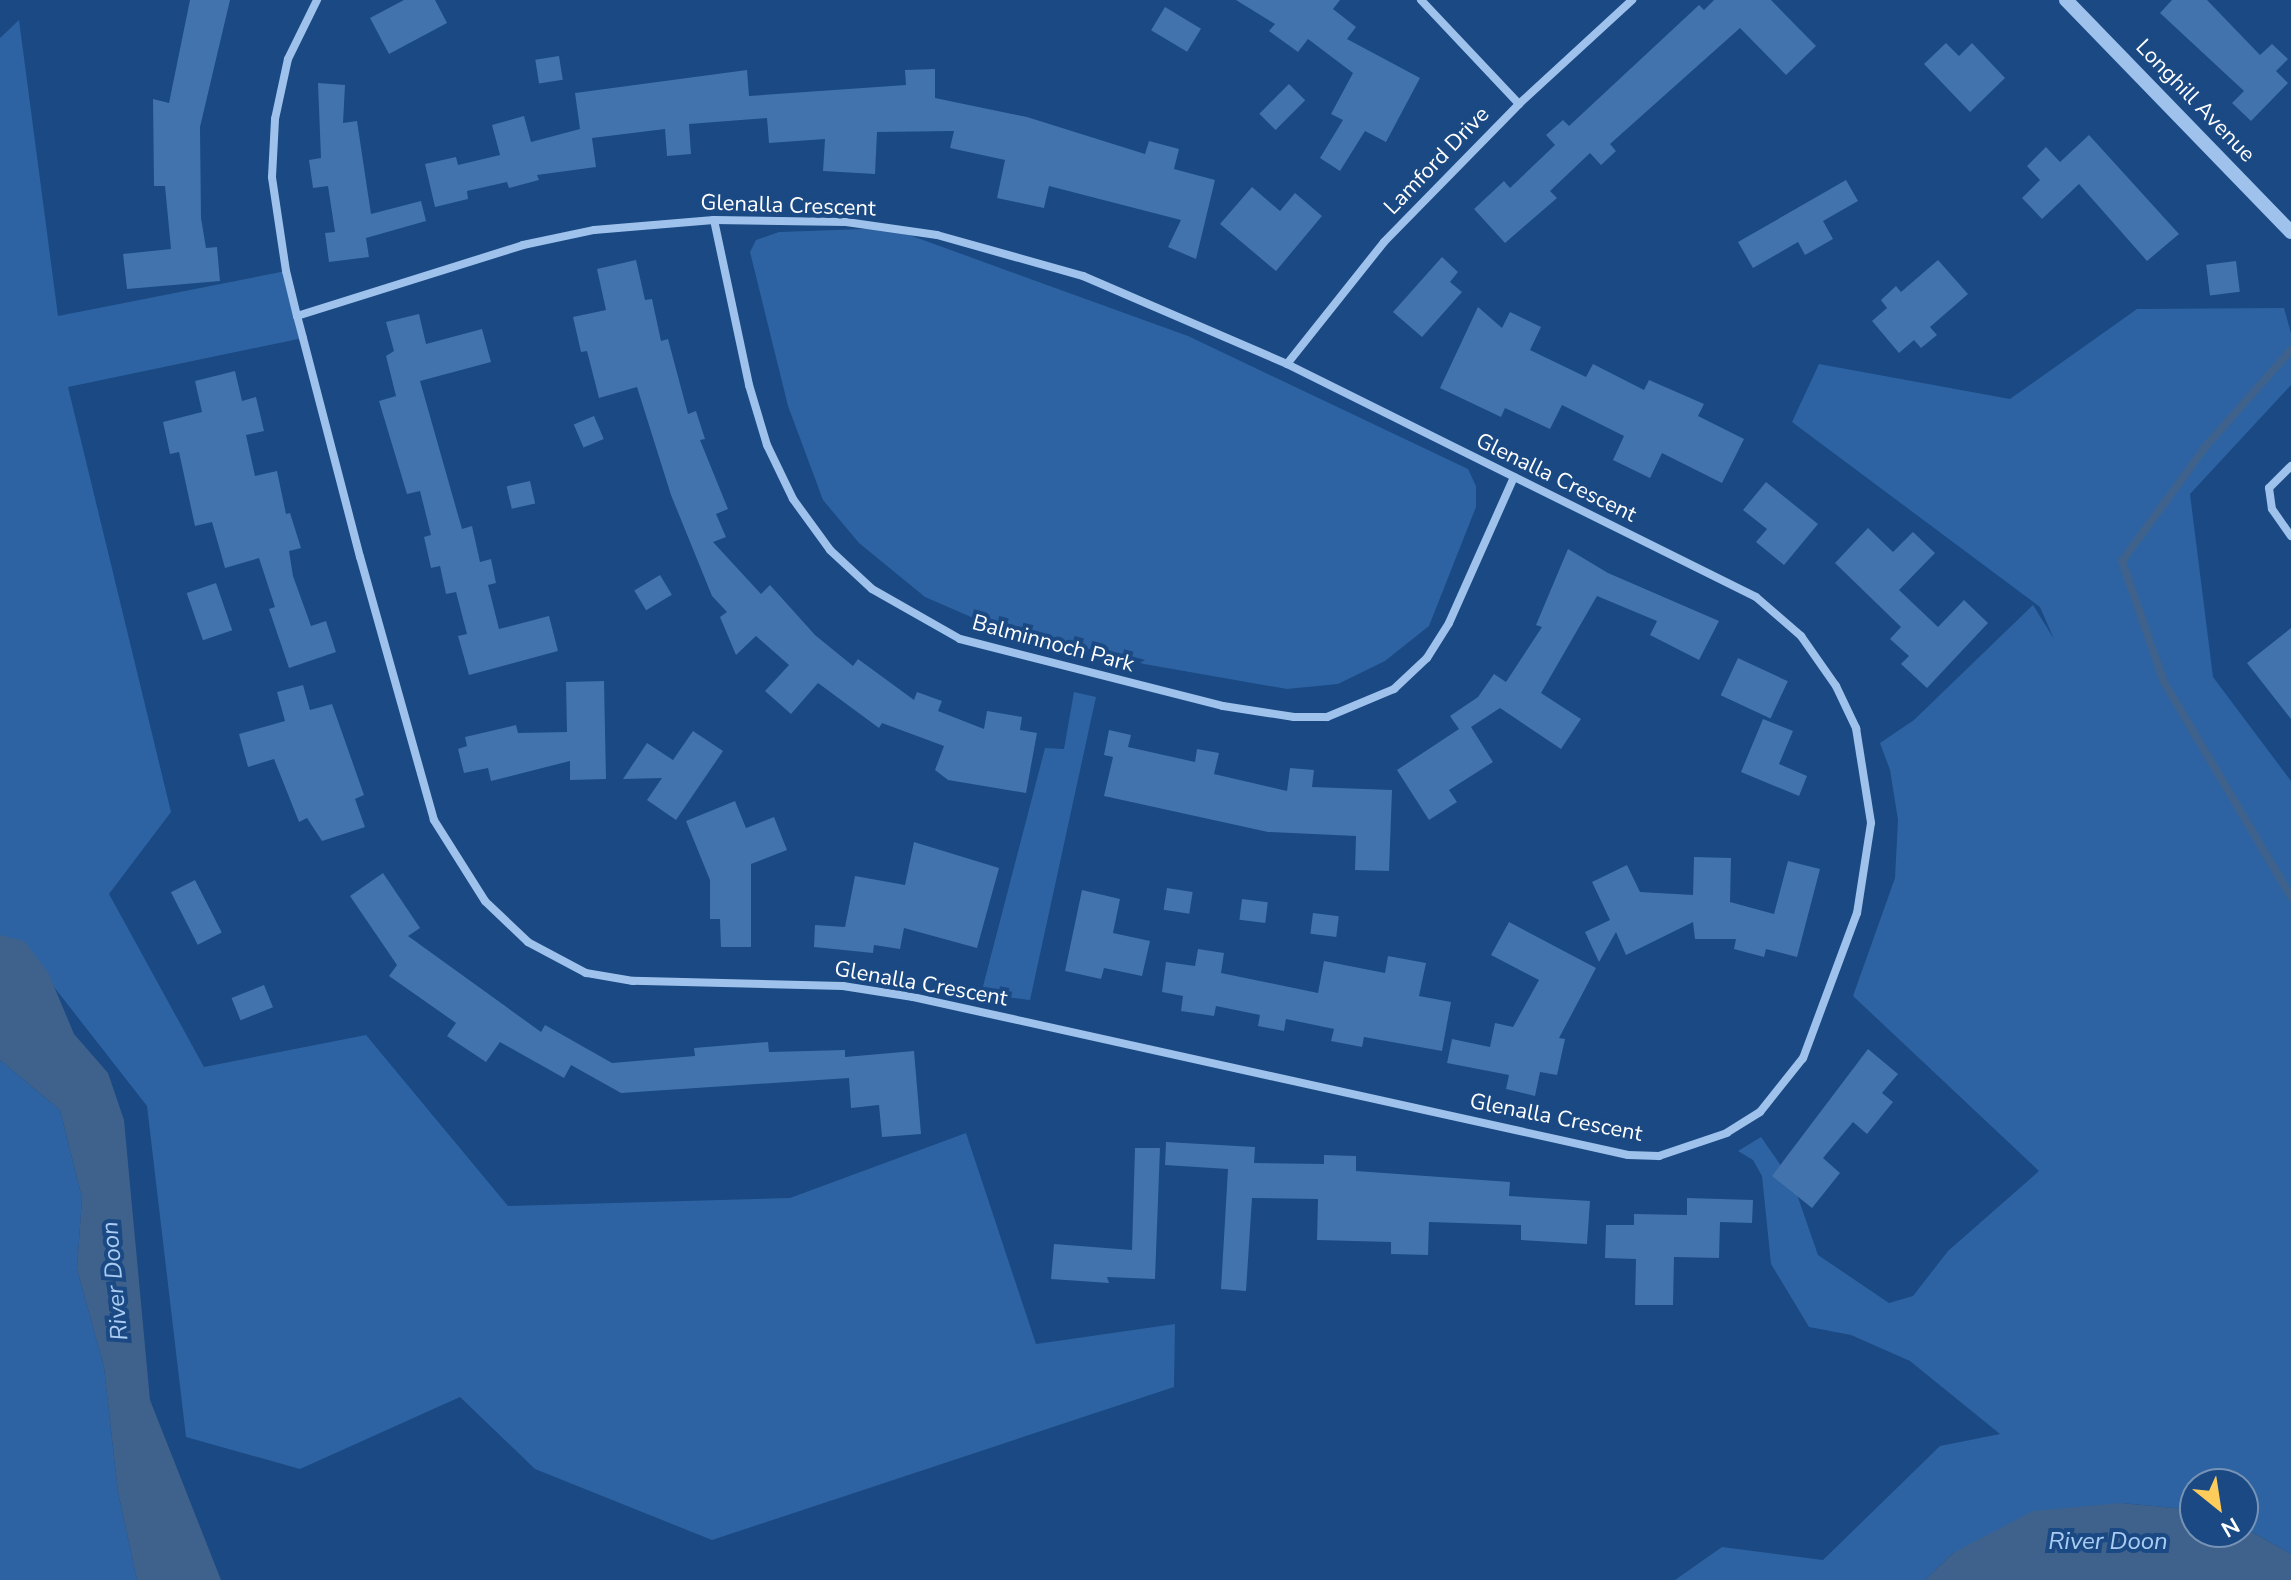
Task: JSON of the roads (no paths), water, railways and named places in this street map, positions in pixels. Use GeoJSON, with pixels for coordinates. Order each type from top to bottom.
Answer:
{"type":"FeatureCollection","features":[{"type":"Feature","properties":{"kind":"street"},"geometry":{"type":"LineString","coordinates":[[297,316],[277,224],[272,177],[275,119],[288,59],[317,0]]}},
{"type":"Feature","properties":{"kind":"street"},"geometry":{"type":"LineString","coordinates":[[1421,0],[1519,104]]}},
{"type":"Feature","properties":{"kind":"street","name":"Lamford Drive"},"geometry":{"type":"LineString","coordinates":[[1287,364],[1384,242],[1519,104],[1632,0]]}},
{"type":"Feature","properties":{"kind":"street","name":"Longhill Avenue"},"geometry":{"type":"LineString","coordinates":[[2066,0],[2291,232]]}},
{"type":"Feature","properties":{"kind":"street","name":"Glenalla Crescent"},"geometry":{"type":"LineString","coordinates":[[714,220],[846,222],[937,235],[1083,276],[1287,364],[1756,597],[1801,636],[1836,686],[1856,728],[1867,781],[1868,863],[1822,1017],[1803,1058],[1760,1112],[1692,1148],[1659,1156],[1628,1155],[913,997],[830,985],[633,981],[586,973],[552,958],[528,942],[485,901],[434,820],[297,316],[523,245],[594,230],[714,220]]}},
{"type":"Feature","properties":{"kind":"street","name":"Balminnoch Park"},"geometry":{"type":"LineString","coordinates":[[714,220],[749,385],[767,445],[793,499],[830,550],[872,589],[960,639],[1223,706],[1294,717],[1327,717],[1394,689],[1427,658],[1449,623],[1514,477]]}},
{"type":"Feature","properties":{"kind":"street"},"geometry":{"type":"LineString","coordinates":[[2291,466],[2269,488],[2272,509],[2291,536]]}},
{"type":"Feature","properties":{"kind":"water","name":"River Doon"},"geometry":{"type":"Polygon","coordinates":[[[0,935],[24,941],[48,972],[74,1034],[108,1073],[124,1120],[150,1400],[221,1580],[137,1580],[118,1492],[104,1367],[77,1269],[82,1198],[60,1110],[0,1060],[0,935]]]}},
{"type":"Feature","properties":{"kind":"water","name":"River Doon"},"geometry":{"type":"Polygon","coordinates":[[[2121,1503],[2179,1508],[2179,1548],[2259,1548],[2259,1536],[2291,1554],[2291,1580],[1925,1580],[1953,1553],[2033,1511],[2121,1503]]]}},
{"type":"Feature","properties":{"kind":"waterway"},"geometry":{"type":"LineString","coordinates":[[2291,350],[2206,446],[2122,561],[2164,682],[2291,897]]}}]}
